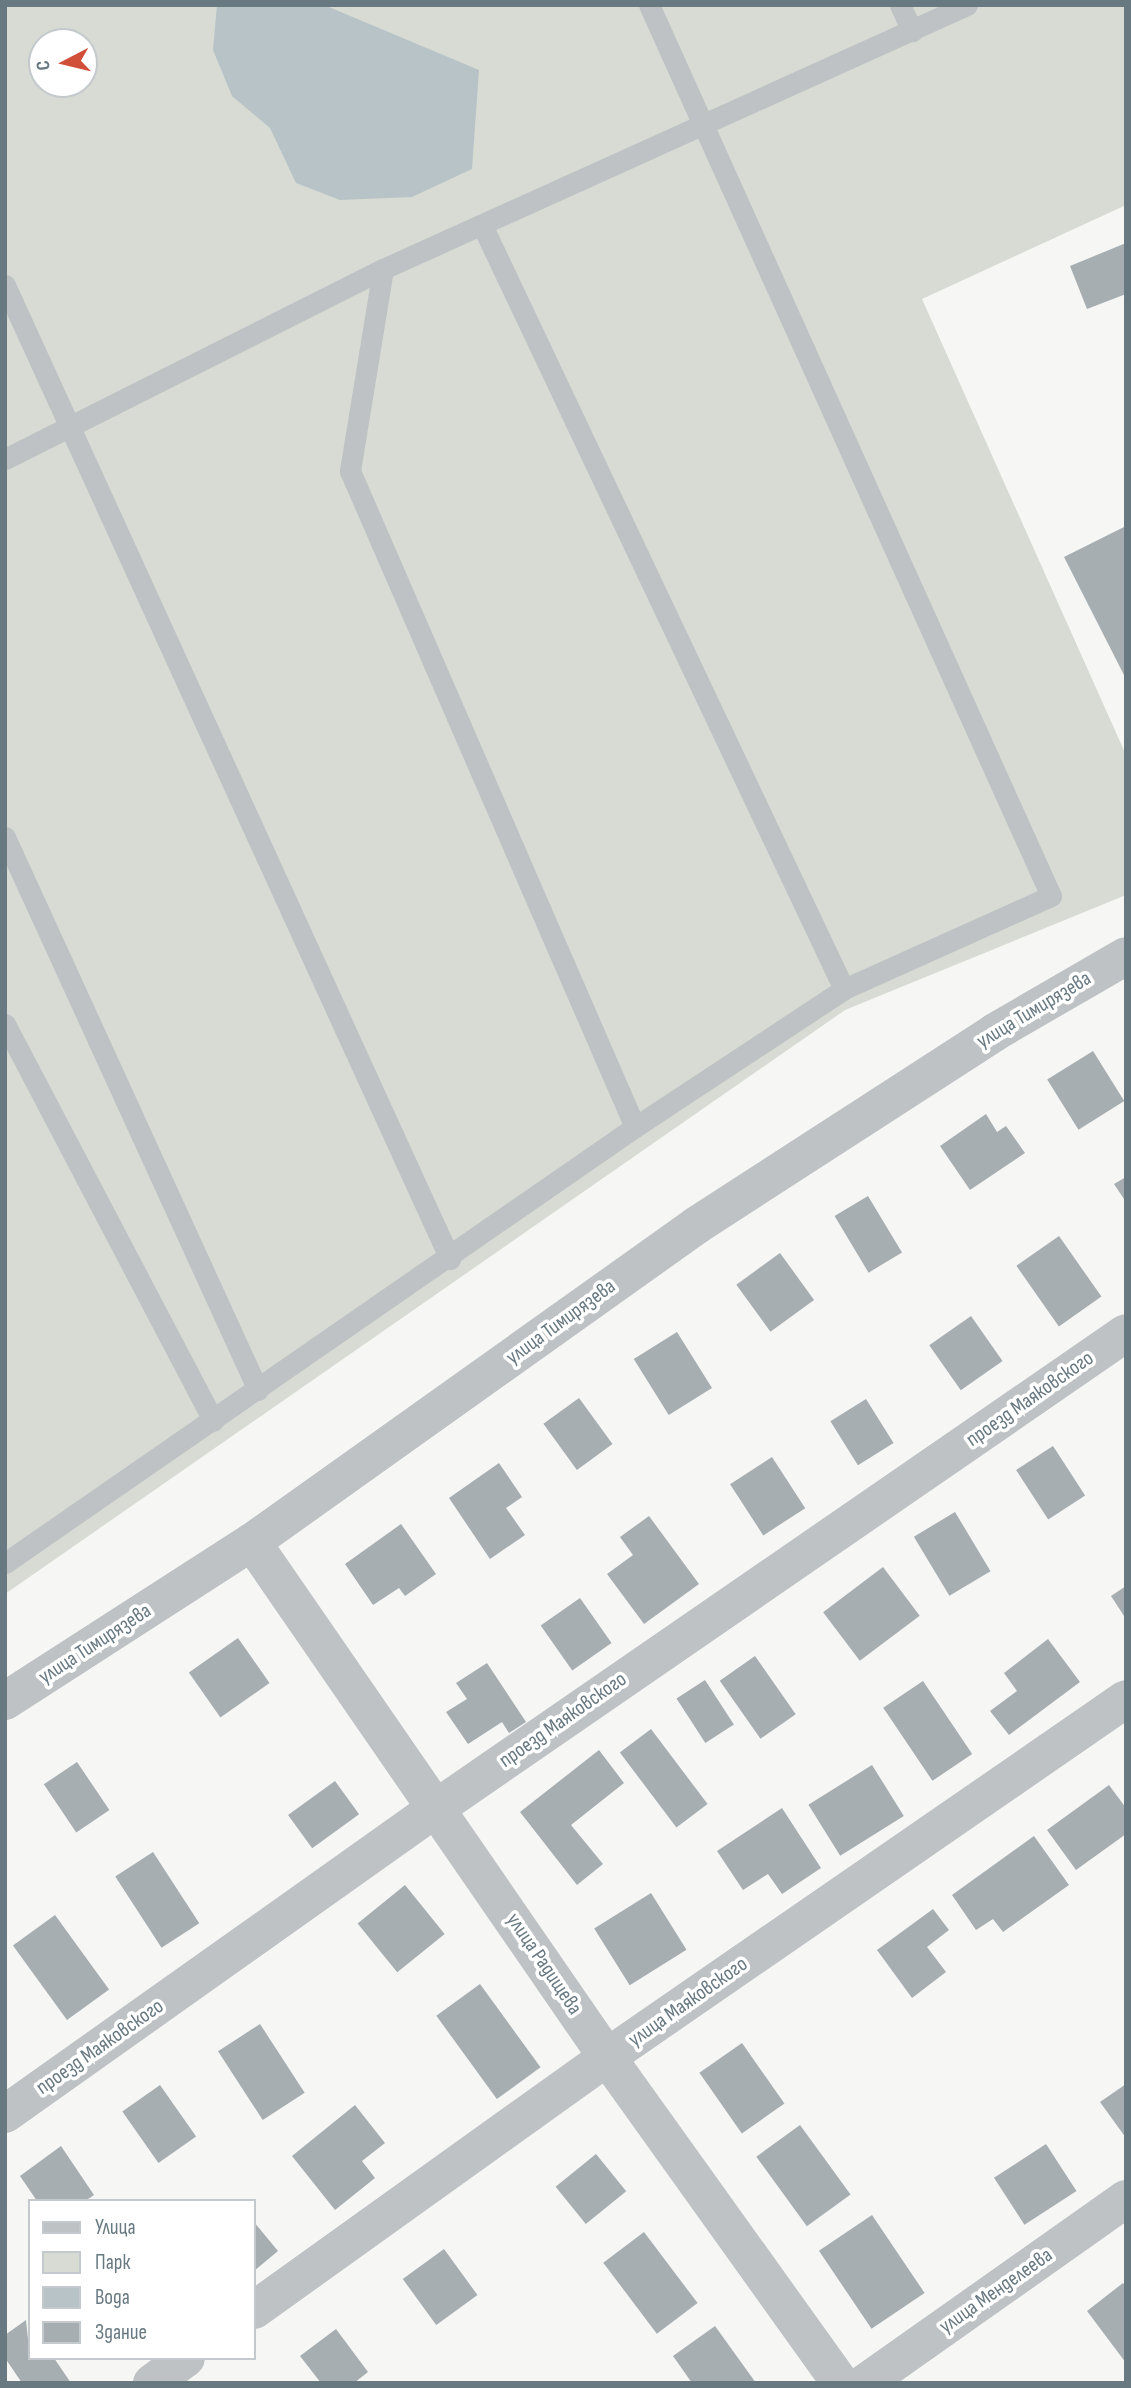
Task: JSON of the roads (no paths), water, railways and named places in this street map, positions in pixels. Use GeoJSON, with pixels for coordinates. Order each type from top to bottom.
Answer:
{"type":"FeatureCollection","features":[{"type":"Feature","properties":{"kind":"street","name":"улица Тимирязева"},"geometry":{"type":"LineString","coordinates":[[5,1701],[252,1542],[696,1225],[995,1032],[1126,956]]}},
{"type":"Feature","properties":{"kind":"street","name":"проезд Маяковского"},"geometry":{"type":"LineString","coordinates":[[5,2114],[438,1807],[1126,1333]]}},
{"type":"Feature","properties":{"kind":"street","name":"улица Радищева"},"geometry":{"type":"LineString","coordinates":[[252,1542],[438,1807],[607,2057],[841,2383]]}},
{"type":"Feature","properties":{"kind":"street","name":"улица Маяковского"},"geometry":{"type":"LineString","coordinates":[[256,2309],[607,2057],[1126,1699]]}},
{"type":"Feature","properties":{"kind":"street","name":"улица Менделеева"},"geometry":{"type":"LineString","coordinates":[[865,2383],[1126,2199]]}},
{"type":"Feature","properties":{"kind":"street"},"geometry":{"type":"LineString","coordinates":[[152,2383],[183,2360]]}},
{"type":"Feature","properties":{"kind":"lane"},"geometry":{"type":"LineString","coordinates":[[8,1553],[213,1421],[450,1259],[635,1127],[844,989],[1051,895],[706,126],[649,5]]}},
{"type":"Feature","properties":{"kind":"lane"},"geometry":{"type":"LineString","coordinates":[[900,5],[912,31]]}},
{"type":"Feature","properties":{"kind":"lane"},"geometry":{"type":"LineString","coordinates":[[5,458],[70,428],[383,269],[706,126],[967,5]]}},
{"type":"Feature","properties":{"kind":"lane"},"geometry":{"type":"LineString","coordinates":[[482,225],[844,989]]}},
{"type":"Feature","properties":{"kind":"lane"},"geometry":{"type":"LineString","coordinates":[[383,269],[351,471],[635,1127]]}},
{"type":"Feature","properties":{"kind":"lane"},"geometry":{"type":"LineString","coordinates":[[5,285],[450,1259]]}},
{"type":"Feature","properties":{"kind":"lane"},"geometry":{"type":"LineString","coordinates":[[5,837],[258,1390]]}},
{"type":"Feature","properties":{"kind":"lane"},"geometry":{"type":"LineString","coordinates":[[5,1024],[213,1421]]}},
{"type":"Feature","properties":{"kind":"water"},"geometry":{"type":"Polygon","coordinates":[[[217,5],[324,5],[479,70],[472,169],[412,197],[340,200],[296,183],[270,128],[232,96],[213,50],[217,5]]]}}]}
